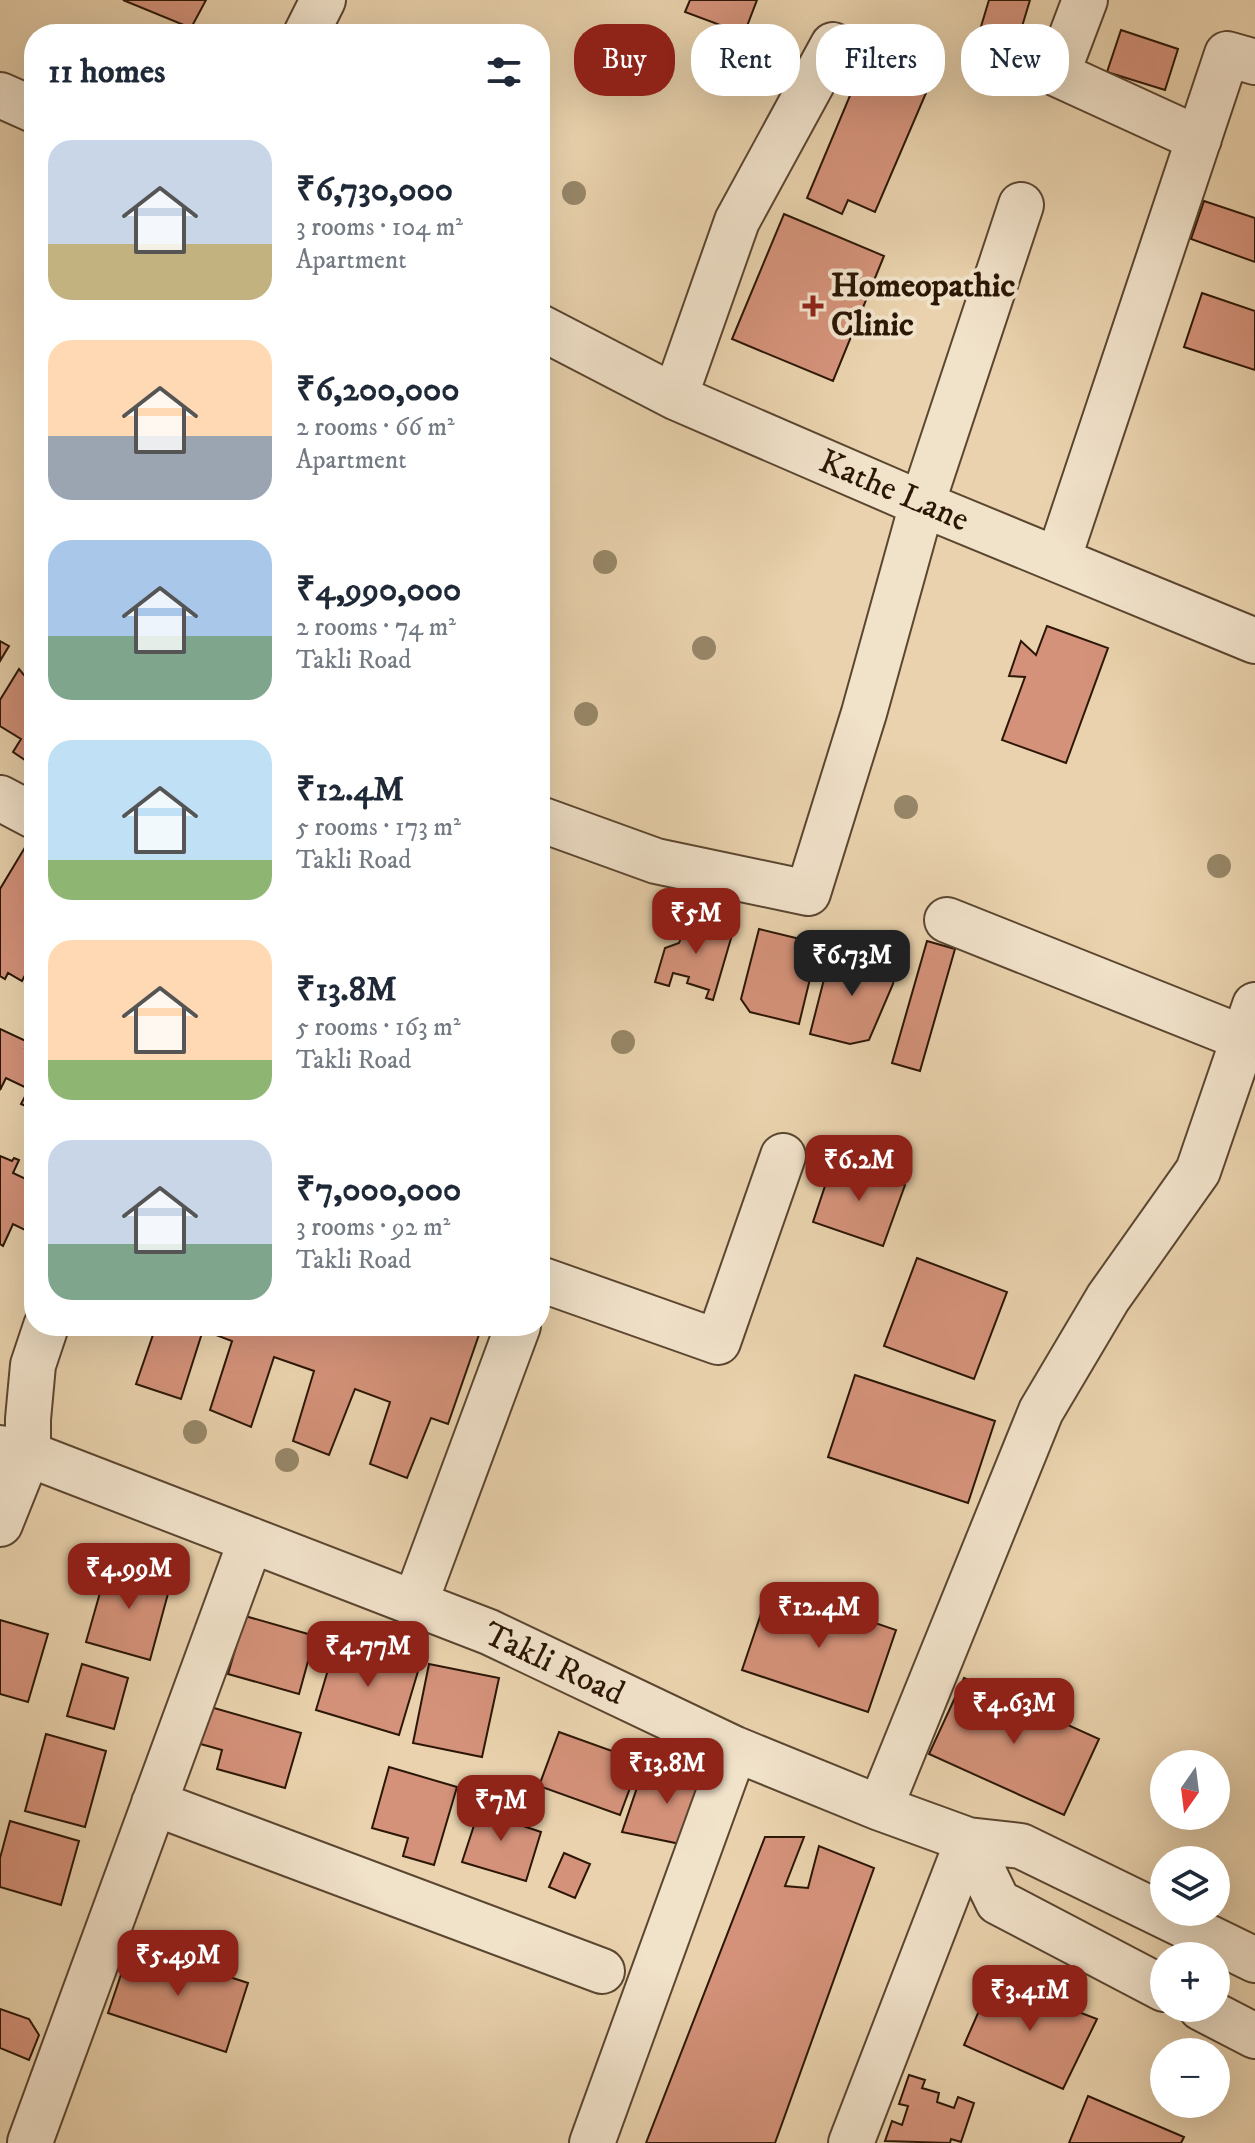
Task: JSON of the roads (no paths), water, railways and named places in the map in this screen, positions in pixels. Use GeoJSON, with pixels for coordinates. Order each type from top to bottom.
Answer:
{"type":"FeatureCollection","features":[{"type":"Feature","properties":{"kind":"street"},"geometry":{"type":"LineString","coordinates":[[311,24],[323,0]]}},
{"type":"Feature","properties":{"kind":"street"},"geometry":{"type":"LineString","coordinates":[[1085,0],[1057,74],[1199,139]]}},
{"type":"Feature","properties":{"kind":"street"},"geometry":{"type":"LineString","coordinates":[[1058,560],[1227,54],[1255,62]]}},
{"type":"Feature","properties":{"kind":"street"},"geometry":{"type":"LineString","coordinates":[[675,397],[737,221],[816,76]]}},
{"type":"Feature","properties":{"kind":"street"},"geometry":{"type":"LineString","coordinates":[[0,95],[24,106]]}},
{"type":"Feature","properties":{"kind":"street"},"geometry":{"type":"LineString","coordinates":[[550,823],[656,861],[808,893],[864,713],[922,504],[1021,205]]}},
{"type":"Feature","properties":{"kind":"street","name":"Kathe Lane"},"geometry":{"type":"LineString","coordinates":[[550,332],[675,397],[922,504],[1255,641]]}},
{"type":"Feature","properties":{"kind":"street"},"geometry":{"type":"LineString","coordinates":[[0,798],[24,811]]}},
{"type":"Feature","properties":{"kind":"street"},"geometry":{"type":"LineString","coordinates":[[880,1808],[1041,1411],[1108,1298],[1198,1171],[1249,1022],[947,920]]}},
{"type":"Feature","properties":{"kind":"street"},"geometry":{"type":"LineString","coordinates":[[550,1283],[718,1342],[783,1156]]}},
{"type":"Feature","properties":{"kind":"street"},"geometry":{"type":"LineString","coordinates":[[0,1524],[14,1451],[28,1419],[33,1365],[43,1336]]}},
{"type":"Feature","properties":{"kind":"street"},"geometry":{"type":"LineString","coordinates":[[415,1603],[514,1336]]}},
{"type":"Feature","properties":{"kind":"street","name":"Takli Road"},"geometry":{"type":"LineString","coordinates":[[14,1451],[489,1632],[735,1749],[880,1808],[968,1840],[1021,1846],[1255,1960]]}},
{"type":"Feature","properties":{"kind":"street"},"geometry":{"type":"LineString","coordinates":[[21,2140],[154,1803],[251,1540]]}},
{"type":"Feature","properties":{"kind":"street"},"geometry":{"type":"LineString","coordinates":[[592,2143],[735,1749]]}},
{"type":"Feature","properties":{"kind":"street"},"geometry":{"type":"LineString","coordinates":[[154,1803],[602,1971]]}},
{"type":"Feature","properties":{"kind":"street"},"geometry":{"type":"LineString","coordinates":[[968,1840],[998,1902],[1150,1982]]}},
{"type":"Feature","properties":{"kind":"street"},"geometry":{"type":"LineString","coordinates":[[851,2143],[968,1840]]}},
{"type":"Feature","properties":{"kind":"street"},"geometry":{"type":"LineString","coordinates":[[1228,2022],[1255,2036]]}},
{"type":"Feature","properties":{"kind":"place","name":"Homeopathic Clinic"},"geometry":{"type":"Point","coordinates":[813,306]}}]}
